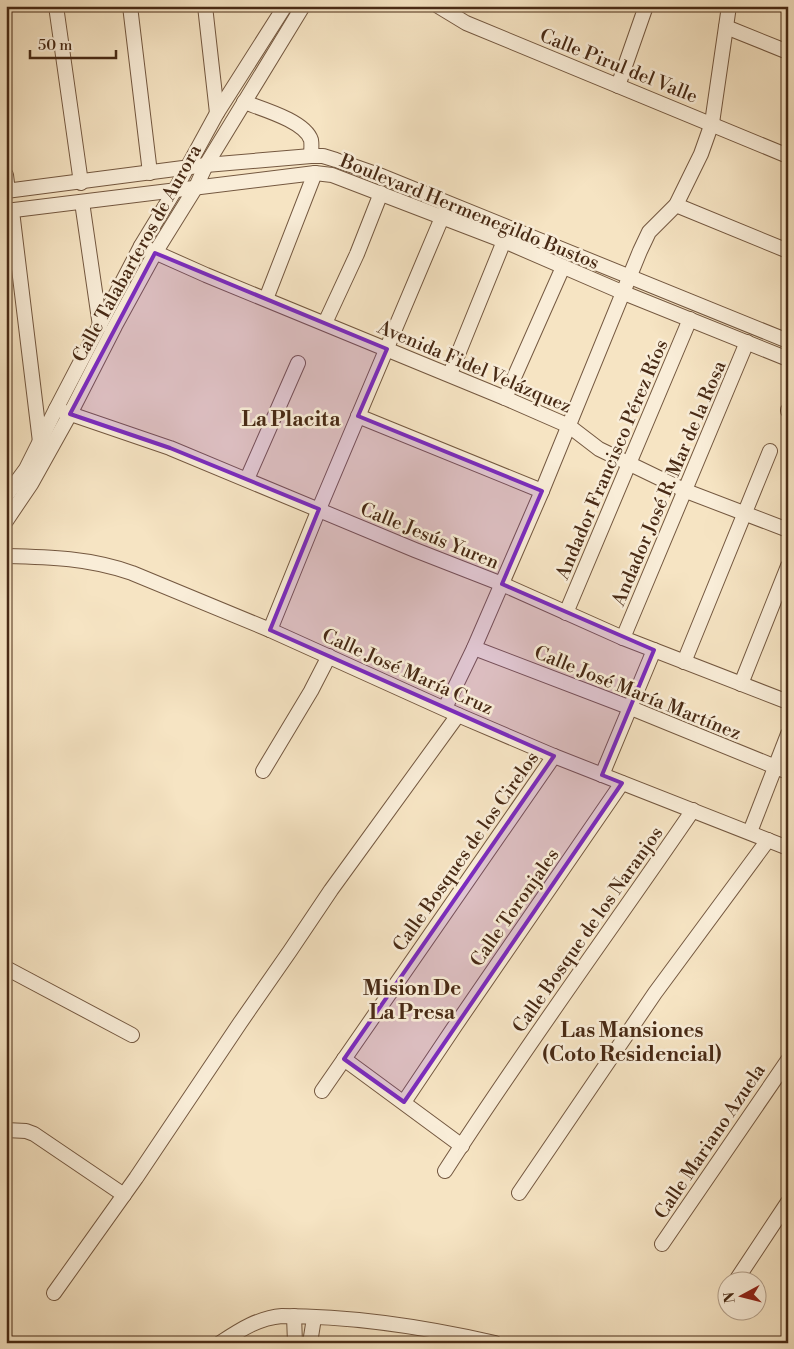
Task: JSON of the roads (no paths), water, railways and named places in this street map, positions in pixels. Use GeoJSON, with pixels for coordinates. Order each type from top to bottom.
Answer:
{"type":"FeatureCollection","features":[{"type":"Feature","properties":{"kind":"street"},"geometry":{"type":"LineString","coordinates":[[56,6],[81,183]]}},
{"type":"Feature","properties":{"kind":"street"},"geometry":{"type":"LineString","coordinates":[[130,6],[150,173]]}},
{"type":"Feature","properties":{"kind":"street"},"geometry":{"type":"LineString","coordinates":[[205,6],[216,112]]}},
{"type":"Feature","properties":{"kind":"street","name":"Calle Talabarteros de Aurora"},"geometry":{"type":"LineString","coordinates":[[6,521],[31,484],[70,414],[114,326],[155,253],[303,6]]}},
{"type":"Feature","properties":{"kind":"street","name":"Calle Pirul del Valle"},"geometry":{"type":"LineString","coordinates":[[438,6],[466,23],[788,156]]}},
{"type":"Feature","properties":{"kind":"street"},"geometry":{"type":"LineString","coordinates":[[618,86],[646,6]]}},
{"type":"Feature","properties":{"kind":"street"},"geometry":{"type":"LineString","coordinates":[[445,708],[474,648],[542,491],[649,232],[676,205],[700,154],[712,123],[729,6]]}},
{"type":"Feature","properties":{"kind":"street","name":"Calle Talabarteros de Aurora"},"geometry":{"type":"LineString","coordinates":[[6,496],[26,469],[141,246],[175,190],[216,112],[284,7]]}},
{"type":"Feature","properties":{"kind":"street"},"geometry":{"type":"LineString","coordinates":[[726,27],[788,52]]}},
{"type":"Feature","properties":{"kind":"street"},"geometry":{"type":"LineString","coordinates":[[244,102],[296,124],[306,131],[311,141],[311,156]]}},
{"type":"Feature","properties":{"kind":"street","name":"Boulevard Hermenegildo Bustos"},"geometry":{"type":"LineString","coordinates":[[7,191],[81,183],[206,165],[322,156],[352,165],[448,203],[788,341]]}},
{"type":"Feature","properties":{"kind":"street"},"geometry":{"type":"LineString","coordinates":[[266,299],[315,173]]}},
{"type":"Feature","properties":{"kind":"street","name":"Boulevard Hermenegildo Bustos"},"geometry":{"type":"LineString","coordinates":[[9,211],[315,173],[338,177],[443,217],[788,359]]}},
{"type":"Feature","properties":{"kind":"street"},"geometry":{"type":"LineString","coordinates":[[6,174],[7,191]]}},
{"type":"Feature","properties":{"kind":"street"},"geometry":{"type":"LineString","coordinates":[[325,323],[357,254],[381,193]]}},
{"type":"Feature","properties":{"kind":"street"},"geometry":{"type":"LineString","coordinates":[[82,202],[100,326]]}},
{"type":"Feature","properties":{"kind":"street"},"geometry":{"type":"LineString","coordinates":[[270,630],[448,203]]}},
{"type":"Feature","properties":{"kind":"street"},"geometry":{"type":"LineString","coordinates":[[676,205],[788,251]]}},
{"type":"Feature","properties":{"kind":"street"},"geometry":{"type":"LineString","coordinates":[[9,211],[40,442]]}},
{"type":"Feature","properties":{"kind":"street"},"geometry":{"type":"LineString","coordinates":[[450,374],[504,242]]}},
{"type":"Feature","properties":{"kind":"street","name":"Avenida Fidel Velázquez"},"geometry":{"type":"LineString","coordinates":[[141,246],[450,374],[569,426],[599,449],[686,491],[788,530]]}},
{"type":"Feature","properties":{"kind":"street"},"geometry":{"type":"LineString","coordinates":[[505,398],[563,267]]}},
{"type":"Feature","properties":{"kind":"street","name":"Andador Francisco Pérez Ríos"},"geometry":{"type":"LineString","coordinates":[[566,613],[690,319]]}},
{"type":"Feature","properties":{"kind":"street"},"geometry":{"type":"LineString","coordinates":[[768,351],[774,336]]}},
{"type":"Feature","properties":{"kind":"street","name":"Andador José R. Mar de la Rosa"},"geometry":{"type":"LineString","coordinates":[[624,638],[747,342]]}},
{"type":"Feature","properties":{"kind":"street"},"geometry":{"type":"LineString","coordinates":[[247,479],[298,363]]}},
{"type":"Feature","properties":{"kind":"street","name":"Calle Jesús Yuren"},"geometry":{"type":"LineString","coordinates":[[56,409],[170,448],[415,550],[502,584],[624,638],[788,702]]}},
{"type":"Feature","properties":{"kind":"street"},"geometry":{"type":"LineString","coordinates":[[358,416],[542,491]]}},
{"type":"Feature","properties":{"kind":"street"},"geometry":{"type":"LineString","coordinates":[[684,662],[770,452]]}},
{"type":"Feature","properties":{"kind":"street","name":"Calle José María Cruz"},"geometry":{"type":"LineString","coordinates":[[6,556],[80,560],[113,566],[270,630],[554,756],[788,848]]}},
{"type":"Feature","properties":{"kind":"street"},"geometry":{"type":"LineString","coordinates":[[741,684],[788,566]]}},
{"type":"Feature","properties":{"kind":"street","name":"Calle José María Martínez"},"geometry":{"type":"LineString","coordinates":[[474,648],[631,708],[781,770]]}},
{"type":"Feature","properties":{"kind":"street"},"geometry":{"type":"LineString","coordinates":[[602,775],[654,650]]}},
{"type":"Feature","properties":{"kind":"street"},"geometry":{"type":"LineString","coordinates":[[263,771],[311,691],[329,656]]}},
{"type":"Feature","properties":{"kind":"street"},"geometry":{"type":"LineString","coordinates":[[54,1293],[124,1195],[331,890],[458,715]]}},
{"type":"Feature","properties":{"kind":"street"},"geometry":{"type":"LineString","coordinates":[[750,832],[781,770],[788,734]]}},
{"type":"Feature","properties":{"kind":"street","name":"Calle Bosques de los Cirelos"},"geometry":{"type":"LineString","coordinates":[[322,1091],[554,756]]}},
{"type":"Feature","properties":{"kind":"street","name":"Calle Toronjales"},"geometry":{"type":"LineString","coordinates":[[404,1102],[622,783]]}},
{"type":"Feature","properties":{"kind":"street","name":"Calle Bosque de los Naranjos"},"geometry":{"type":"LineString","coordinates":[[446,1171],[572,982],[693,810]]}},
{"type":"Feature","properties":{"kind":"street"},"geometry":{"type":"LineString","coordinates":[[519,1192],[654,993],[768,840]]}},
{"type":"Feature","properties":{"kind":"street"},"geometry":{"type":"LineString","coordinates":[[6,968],[132,1035]]}},
{"type":"Feature","properties":{"kind":"street"},"geometry":{"type":"LineString","coordinates":[[344,1059],[462,1146]]}},
{"type":"Feature","properties":{"kind":"street","name":"Calle Mariano Azuela"},"geometry":{"type":"LineString","coordinates":[[662,1244],[788,1060]]}},
{"type":"Feature","properties":{"kind":"street"},"geometry":{"type":"LineString","coordinates":[[6,1130],[26,1131],[34,1134],[124,1195]]}},
{"type":"Feature","properties":{"kind":"street"},"geometry":{"type":"LineString","coordinates":[[742,1272],[788,1202]]}},
{"type":"Feature","properties":{"kind":"street"},"geometry":{"type":"LineString","coordinates":[[294,1316],[295,1343]]}},
{"type":"Feature","properties":{"kind":"street"},"geometry":{"type":"LineString","coordinates":[[220,1343],[262,1320],[272,1317],[294,1316],[410,1326],[495,1343]]}},
{"type":"Feature","properties":{"kind":"street"},"geometry":{"type":"LineString","coordinates":[[310,1343],[314,1318]]}},
{"type":"Feature","properties":{"kind":"district","name":"La Placita"},"geometry":{"type":"Point","coordinates":[291,419]}},
{"type":"Feature","properties":{"kind":"district","name":"Mision De La Presa"},"geometry":{"type":"Point","coordinates":[412,1000]}},
{"type":"Feature","properties":{"kind":"district","name":"Las Mansiones (Coto Residencial)"},"geometry":{"type":"Point","coordinates":[632,1042]}}]}
